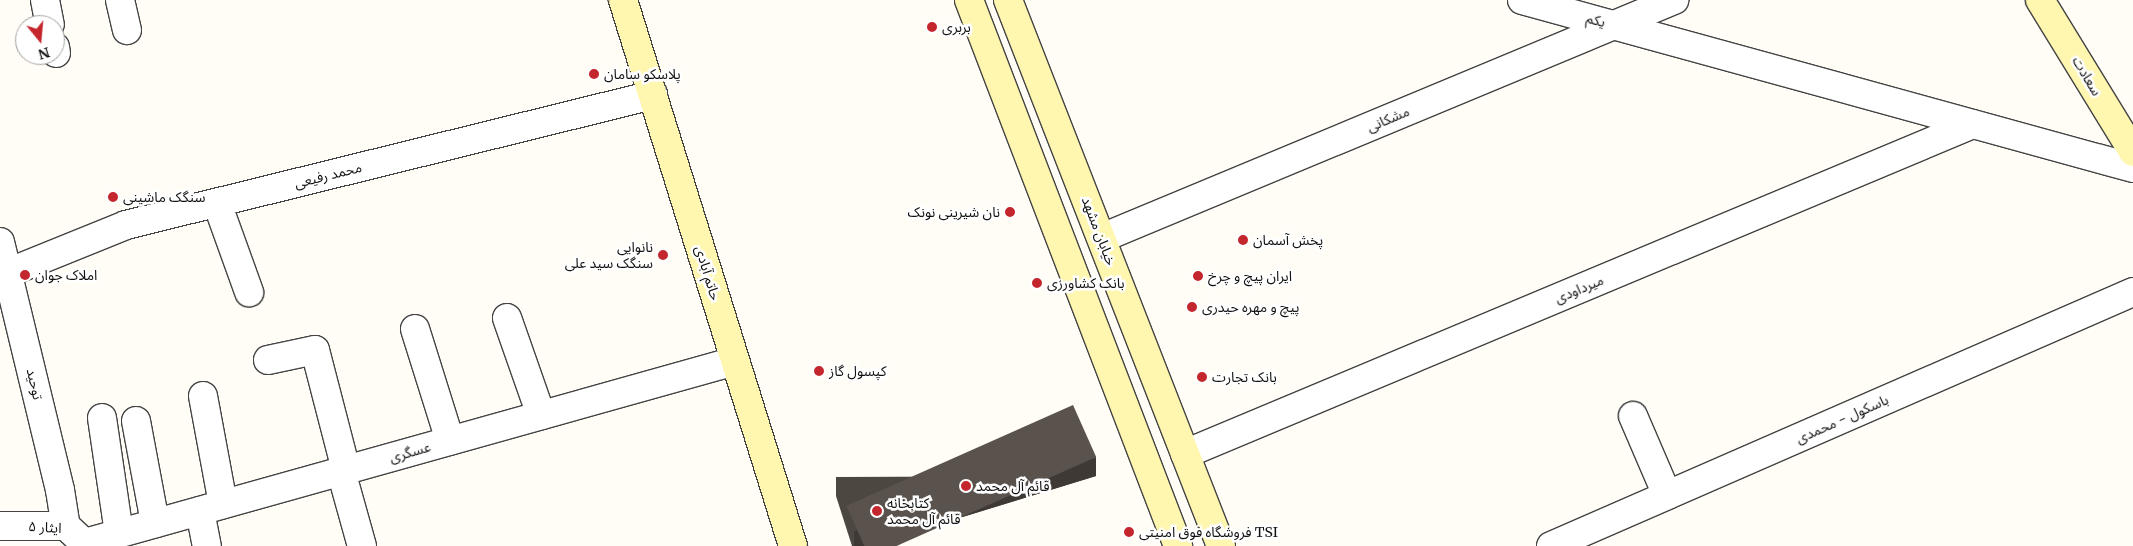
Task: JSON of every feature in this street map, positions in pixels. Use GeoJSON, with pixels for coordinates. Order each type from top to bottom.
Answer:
{"type":"FeatureCollection","features":[{"type":"Feature","properties":{"kind":"main road","name":"حاتم آبادی"},"geometry":{"type":"LineString","coordinates":[[623,0],[793,546]]}},
{"type":"Feature","properties":{"kind":"main road"},"geometry":{"type":"LineString","coordinates":[[969,0],[1178,546]]}},
{"type":"Feature","properties":{"kind":"main road","name":"خیابان مشهد"},"geometry":{"type":"LineString","coordinates":[[1008,0],[1221,546]]}},
{"type":"Feature","properties":{"kind":"main road","name":"سعادت"},"geometry":{"type":"LineString","coordinates":[[2040,0],[2133,152]]}},
{"type":"Feature","properties":{"kind":"street"},"geometry":{"type":"LineString","coordinates":[[44,0],[48,15]]}},
{"type":"Feature","properties":{"kind":"street"},"geometry":{"type":"LineString","coordinates":[[120,0],[127,30]]}},
{"type":"Feature","properties":{"kind":"street","name":"یکم"},"geometry":{"type":"LineString","coordinates":[[1522,0],[2133,168]]}},
{"type":"Feature","properties":{"kind":"street","name":"مشکانی"},"geometry":{"type":"LineString","coordinates":[[1102,238],[1674,0]]}},
{"type":"Feature","properties":{"kind":"street","name":"محمد رفیعی"},"geometry":{"type":"LineString","coordinates":[[4,275],[126,225],[653,95]]}},
{"type":"Feature","properties":{"kind":"street","name":"میرداودی"},"geometry":{"type":"LineString","coordinates":[[1185,454],[1973,124]]}},
{"type":"Feature","properties":{"kind":"street"},"geometry":{"type":"LineString","coordinates":[[217,203],[249,292]]}},
{"type":"Feature","properties":{"kind":"street","name":"توحید"},"geometry":{"type":"LineString","coordinates":[[0,242],[4,275],[60,490],[79,538]]}},
{"type":"Feature","properties":{"kind":"street","name":"باسکول - محمدی"},"geometry":{"type":"LineString","coordinates":[[1551,546],[2133,292]]}},
{"type":"Feature","properties":{"kind":"street"},"geometry":{"type":"LineString","coordinates":[[508,318],[540,415]]}},
{"type":"Feature","properties":{"kind":"street"},"geometry":{"type":"LineString","coordinates":[[415,329],[450,441]]}},
{"type":"Feature","properties":{"kind":"street"},"geometry":{"type":"LineString","coordinates":[[268,360],[316,350],[362,546]]}},
{"type":"Feature","properties":{"kind":"street","name":"عسگری"},"geometry":{"type":"LineString","coordinates":[[79,538],[119,533],[736,361]]}},
{"type":"Feature","properties":{"kind":"street"},"geometry":{"type":"LineString","coordinates":[[204,396],[212,507],[206,546]]}},
{"type":"Feature","properties":{"kind":"street"},"geometry":{"type":"LineString","coordinates":[[1633,416],[1668,495]]}},
{"type":"Feature","properties":{"kind":"street"},"geometry":{"type":"LineString","coordinates":[[102,418],[119,533]]}},
{"type":"Feature","properties":{"kind":"street"},"geometry":{"type":"LineString","coordinates":[[136,421],[155,523]]}},
{"type":"Feature","properties":{"kind":"street","name":"ایثار ۵"},"geometry":{"type":"LineString","coordinates":[[0,526],[79,538]]}},
{"type":"Feature","properties":{"kind":"building","name":"قائم آل محمد"},"geometry":{"type":"Polygon","coordinates":[[[1073,405],[1096,457],[896,546],[864,546],[846,506],[1073,405]]]}},
{"type":"Feature","properties":{"kind":"place","name":"بربری"},"geometry":{"type":"Point","coordinates":[932,27]}},
{"type":"Feature","properties":{"kind":"place","name":"پلاسکو سامان"},"geometry":{"type":"Point","coordinates":[594,74]}},
{"type":"Feature","properties":{"kind":"place","name":"سنگک ماشینی"},"geometry":{"type":"Point","coordinates":[113,197]}},
{"type":"Feature","properties":{"kind":"place","name":"نان شیرینی نونک"},"geometry":{"type":"Point","coordinates":[1010,212]}},
{"type":"Feature","properties":{"kind":"place","name":"پخش آسمان"},"geometry":{"type":"Point","coordinates":[1243,240]}},
{"type":"Feature","properties":{"kind":"place","name":"نانوایی سنگک سید علی"},"geometry":{"type":"Point","coordinates":[663,255]}},
{"type":"Feature","properties":{"kind":"place","name":"املاک جوان"},"geometry":{"type":"Point","coordinates":[25,275]}},
{"type":"Feature","properties":{"kind":"place","name":"ایران پیچ و چرخ"},"geometry":{"type":"Point","coordinates":[1198,276]}},
{"type":"Feature","properties":{"kind":"place","name":"بانک کشاورزی"},"geometry":{"type":"Point","coordinates":[1037,283]}},
{"type":"Feature","properties":{"kind":"place","name":"پیچ و مهره حیدری"},"geometry":{"type":"Point","coordinates":[1192,307]}},
{"type":"Feature","properties":{"kind":"place","name":"کپسول گاز"},"geometry":{"type":"Point","coordinates":[819,371]}},
{"type":"Feature","properties":{"kind":"place","name":"بانک تجارت"},"geometry":{"type":"Point","coordinates":[1202,377]}},
{"type":"Feature","properties":{"kind":"place","name":"قائم آل محمد"},"geometry":{"type":"Point","coordinates":[966,486]}},
{"type":"Feature","properties":{"kind":"place","name":"کتابخانه قائم آل محمد"},"geometry":{"type":"Point","coordinates":[877,511]}},
{"type":"Feature","properties":{"kind":"place","name":"فروشگاه فوق امنیتی TSI"},"geometry":{"type":"Point","coordinates":[1129,532]}}]}
